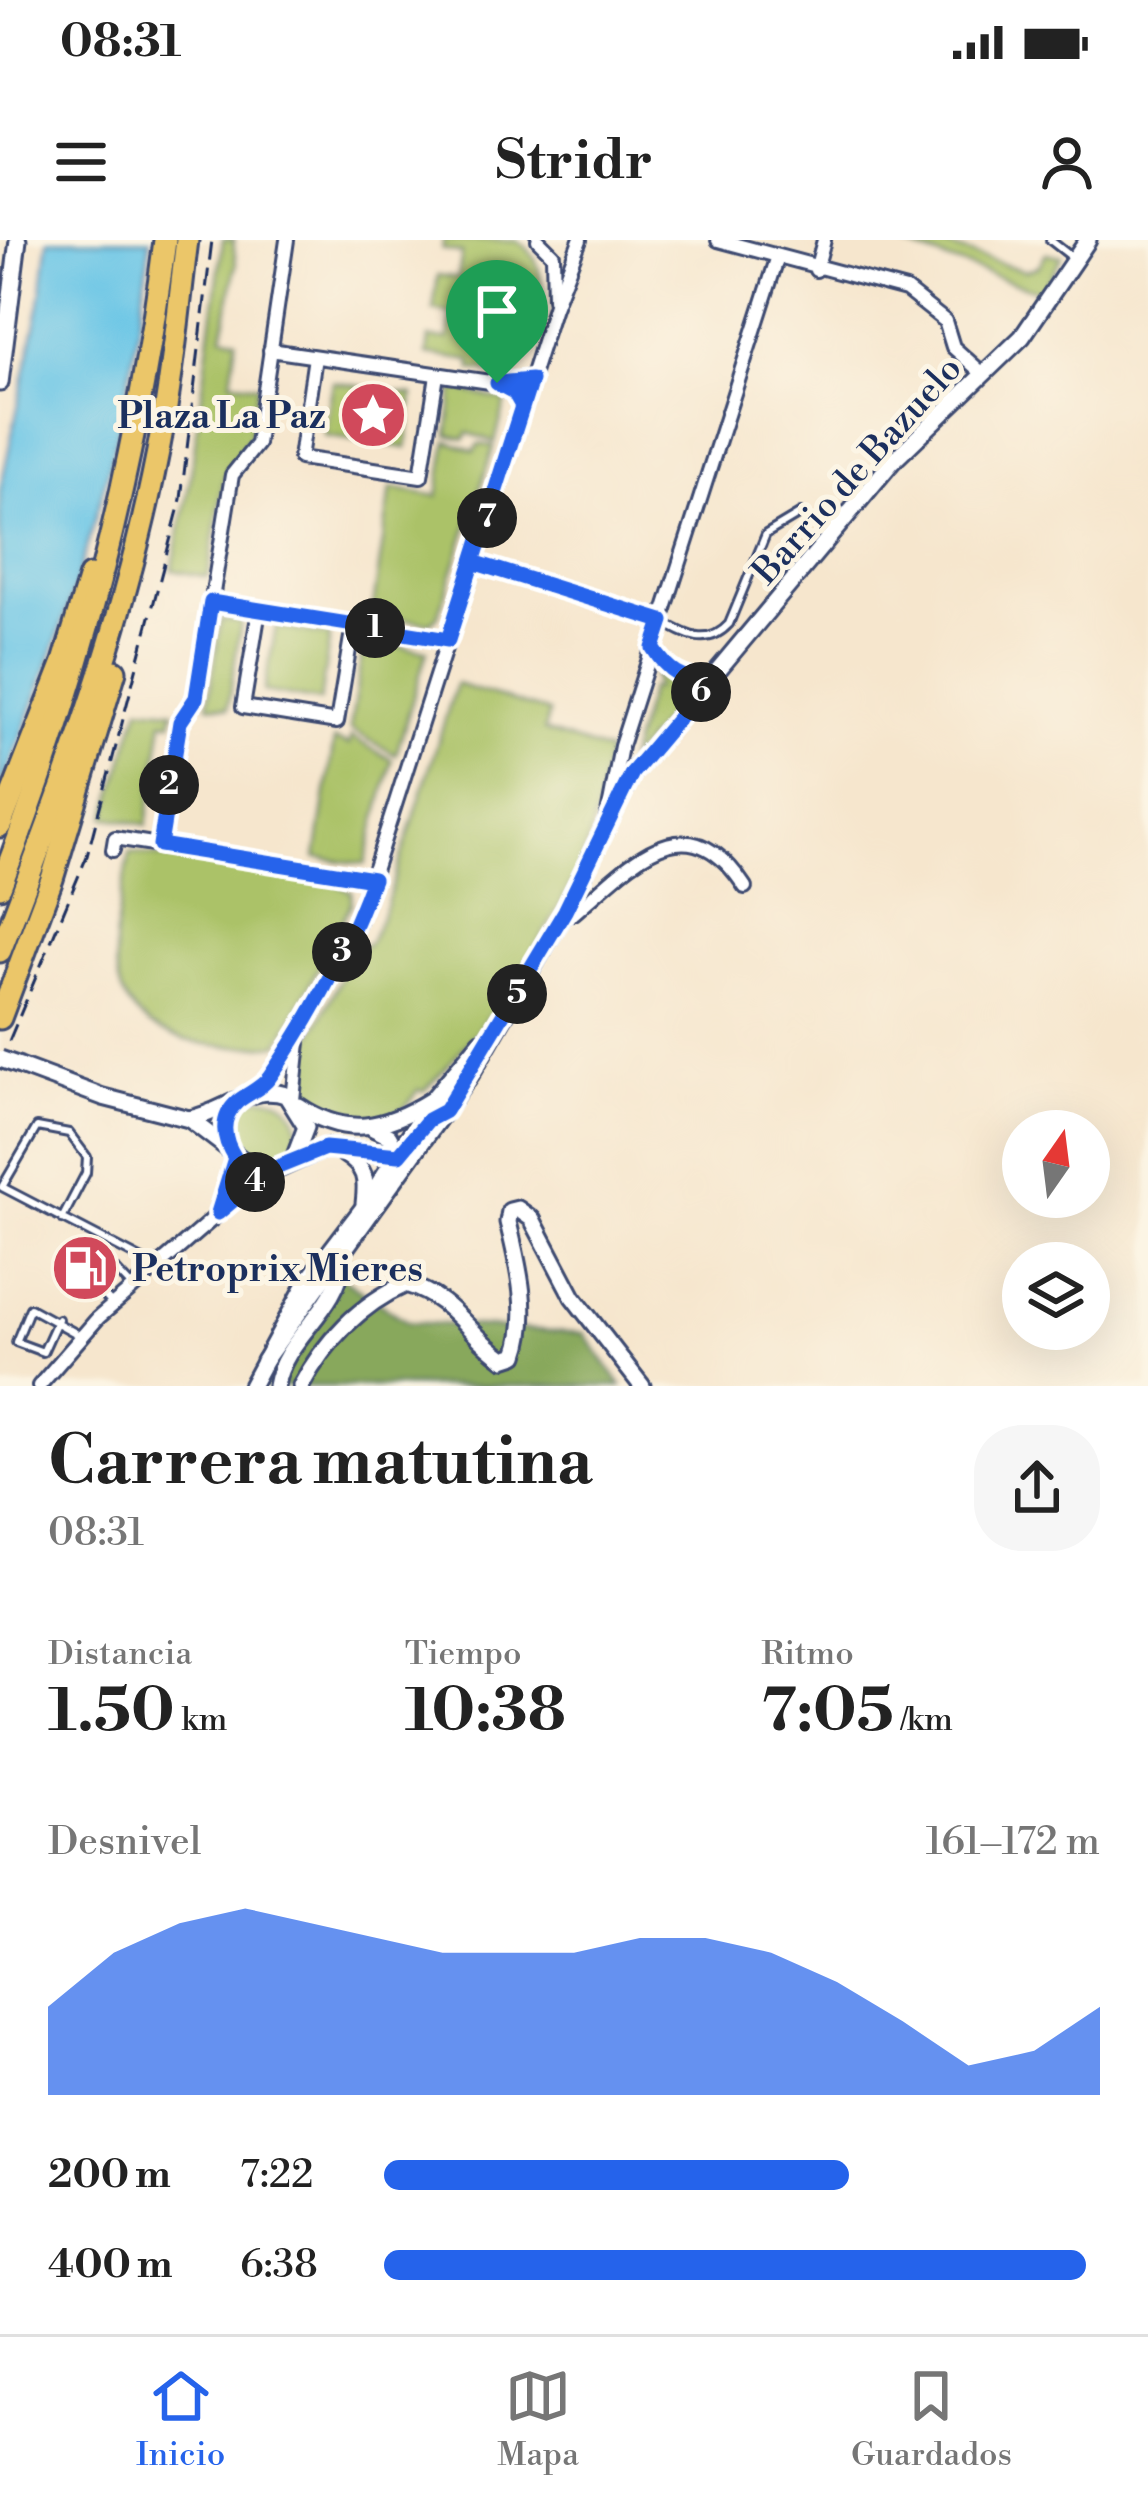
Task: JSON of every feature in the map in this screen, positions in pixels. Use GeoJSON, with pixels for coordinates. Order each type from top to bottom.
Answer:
{"type":"FeatureCollection","features":[{"type":"Feature","properties":{"kind":"highway"},"geometry":{"type":"LineString","coordinates":[[0,886],[91,631],[136,427],[165,240]]}},
{"type":"Feature","properties":{"kind":"highway"},"geometry":{"type":"LineString","coordinates":[[0,1018],[52,879],[107,704],[147,537],[187,240]]}},
{"type":"Feature","properties":{"kind":"highway"},"geometry":{"type":"LineString","coordinates":[[0,826],[64,662],[136,427]]}},
{"type":"Feature","properties":{"kind":"highway"},"geometry":{"type":"LineString","coordinates":[[0,951],[60,799],[110,646],[155,461]]}},
{"type":"Feature","properties":{"kind":"street"},"geometry":{"type":"LineString","coordinates":[[0,383],[18,240]]}},
{"type":"Feature","properties":{"kind":"street"},"geometry":{"type":"LineString","coordinates":[[160,845],[180,722],[196,698],[232,475],[257,444],[286,240]]}},
{"type":"Feature","properties":{"kind":"street"},"geometry":{"type":"LineString","coordinates":[[718,240],[816,270],[907,290],[945,321],[952,347],[982,373]]}},
{"type":"Feature","properties":{"kind":"street"},"geometry":{"type":"LineString","coordinates":[[816,270],[824,240]]}},
{"type":"Feature","properties":{"kind":"street","name":"Barrio de Bazuelo"},"geometry":{"type":"LineString","coordinates":[[607,819],[632,773],[892,462],[1035,321],[1088,240]]}},
{"type":"Feature","properties":{"kind":"street"},"geometry":{"type":"LineString","coordinates":[[189,1119],[233,1106],[261,1090],[301,1034],[357,924],[577,247],[547,246],[554,307]]}},
{"type":"Feature","properties":{"kind":"street"},"geometry":{"type":"LineString","coordinates":[[251,1386],[308,1280],[506,1011],[565,911],[607,819],[621,746],[777,259]]}},
{"type":"Feature","properties":{"kind":"street"},"geometry":{"type":"LineString","coordinates":[[270,350],[497,383],[531,380]]}},
{"type":"Feature","properties":{"kind":"street"},"geometry":{"type":"LineString","coordinates":[[315,357],[300,458],[404,474],[421,476],[437,375]]}},
{"type":"Feature","properties":{"kind":"street"},"geometry":{"type":"LineString","coordinates":[[497,383],[514,392],[522,406]]}},
{"type":"Feature","properties":{"kind":"street"},"geometry":{"type":"LineString","coordinates":[[473,562],[662,621]]}},
{"type":"Feature","properties":{"kind":"street"},"geometry":{"type":"LineString","coordinates":[[211,602],[448,640]]}},
{"type":"Feature","properties":{"kind":"street"},"geometry":{"type":"LineString","coordinates":[[259,610],[243,707],[265,711],[337,722],[353,625]]}},
{"type":"Feature","properties":{"kind":"street"},"geometry":{"type":"LineString","coordinates":[[653,648],[665,668],[684,679],[709,682]]}},
{"type":"Feature","properties":{"kind":"street"},"geometry":{"type":"LineString","coordinates":[[113,850],[115,838],[373,879]]}},
{"type":"Feature","properties":{"kind":"street"},"geometry":{"type":"LineString","coordinates":[[565,911],[574,913],[627,867],[670,841],[698,840],[728,861],[745,886]]}},
{"type":"Feature","properties":{"kind":"street"},"geometry":{"type":"LineString","coordinates":[[293,1161],[306,1127],[295,1102],[301,1034]]}},
{"type":"Feature","properties":{"kind":"street"},"geometry":{"type":"LineString","coordinates":[[0,1059],[103,1097],[189,1119],[231,1152],[268,1171]]}},
{"type":"Feature","properties":{"kind":"street"},"geometry":{"type":"LineString","coordinates":[[261,1090],[295,1102],[325,1124],[373,1127],[440,1104]]}},
{"type":"Feature","properties":{"kind":"street"},"geometry":{"type":"LineString","coordinates":[[264,1361],[381,1203],[440,1104]]}},
{"type":"Feature","properties":{"kind":"street"},"geometry":{"type":"LineString","coordinates":[[218,1213],[231,1152],[225,1126],[233,1106]]}},
{"type":"Feature","properties":{"kind":"street"},"geometry":{"type":"LineString","coordinates":[[373,1127],[388,1136],[399,1155]]}},
{"type":"Feature","properties":{"kind":"street"},"geometry":{"type":"LineString","coordinates":[[39,1386],[112,1305],[268,1171],[336,1149],[399,1155]]}},
{"type":"Feature","properties":{"kind":"street"},"geometry":{"type":"LineString","coordinates":[[276,1386],[282,1366],[341,1284],[343,1258],[363,1208],[367,1178],[360,1164],[336,1149]]}},
{"type":"Feature","properties":{"kind":"street"},"geometry":{"type":"LineString","coordinates":[[381,1203],[399,1155]]}},
{"type":"Feature","properties":{"kind":"street"},"geometry":{"type":"LineString","coordinates":[[301,1386],[336,1334],[386,1292],[406,1284],[455,1309],[484,1346],[504,1359],[516,1355],[522,1337],[522,1300],[508,1222],[510,1211],[518,1209],[532,1219],[573,1297],[642,1386]]}},
{"type":"Feature","properties":{"kind":"lane"},"geometry":{"type":"LineString","coordinates":[[1050,240],[1076,260]]}},
{"type":"Feature","properties":{"kind":"lane"},"geometry":{"type":"LineString","coordinates":[[662,621],[697,639],[720,634],[766,534],[778,522],[800,513]]}},
{"type":"Feature","properties":{"kind":"lane"},"geometry":{"type":"LineString","coordinates":[[62,1219],[86,1173],[87,1157],[69,1133],[37,1127],[2,1187],[62,1219],[156,1268]]}},
{"type":"Feature","properties":{"kind":"lane"},"geometry":{"type":"LineString","coordinates":[[117,1271],[133,1288]]}},
{"type":"Feature","properties":{"kind":"lane"},"geometry":{"type":"LineString","coordinates":[[98,1290],[112,1305]]}},
{"type":"Feature","properties":{"kind":"lane"},"geometry":{"type":"LineString","coordinates":[[58,1319],[43,1352],[16,1342],[30,1308],[58,1319],[81,1336]]}},
{"type":"Feature","properties":{"kind":"green space"},"geometry":{"type":"Polygon","coordinates":[[[223,240],[233,240],[236,264],[223,335],[237,339],[231,381],[258,385],[250,436],[224,477],[208,577],[172,570],[190,480],[223,240]]]}},
{"type":"Feature","properties":{"kind":"green space"},"geometry":{"type":"Polygon","coordinates":[[[444,240],[516,240],[530,251],[538,267],[540,303],[530,341],[514,373],[472,370],[472,361],[427,354],[429,338],[448,339],[452,314],[433,310],[438,275],[458,278],[462,253],[442,249],[444,240]]]}},
{"type":"Feature","properties":{"kind":"green space"},"geometry":{"type":"Polygon","coordinates":[[[888,240],[927,240],[1025,271],[1038,267],[1046,253],[1062,256],[1041,292],[888,240]]]}},
{"type":"Feature","properties":{"kind":"green space"},"geometry":{"type":"Polygon","coordinates":[[[333,382],[413,395],[407,448],[324,435],[333,382]]]}},
{"type":"Feature","properties":{"kind":"green space"},"geometry":{"type":"Polygon","coordinates":[[[454,389],[506,401],[495,442],[468,433],[465,439],[448,435],[454,389]]]}},
{"type":"Feature","properties":{"kind":"green space"},"geometry":{"type":"Polygon","coordinates":[[[447,441],[475,451],[479,444],[494,446],[438,616],[429,623],[372,614],[391,488],[438,496],[447,441]]]}},
{"type":"Feature","properties":{"kind":"green space"},"geometry":{"type":"Polygon","coordinates":[[[221,619],[241,622],[228,708],[208,705],[221,619]]]}},
{"type":"Feature","properties":{"kind":"green space"},"geometry":{"type":"Polygon","coordinates":[[[276,627],[330,636],[320,701],[264,691],[276,627]]]}},
{"type":"Feature","properties":{"kind":"green space"},"geometry":{"type":"Polygon","coordinates":[[[364,641],[427,651],[396,755],[350,729],[364,641]]]}},
{"type":"Feature","properties":{"kind":"green space"},"geometry":{"type":"Polygon","coordinates":[[[654,673],[670,687],[687,692],[627,764],[650,688],[655,689],[654,673]]]}},
{"type":"Feature","properties":{"kind":"green space"},"geometry":{"type":"Polygon","coordinates":[[[456,684],[549,712],[544,731],[608,752],[593,825],[546,929],[498,1002],[447,1066],[395,1113],[380,1119],[349,1118],[306,1094],[303,1053],[353,954],[370,942],[386,906],[456,684]]]}},
{"type":"Feature","properties":{"kind":"green space"},"geometry":{"type":"Polygon","coordinates":[[[140,707],[174,710],[171,722],[163,721],[147,825],[106,817],[140,707]]]}},
{"type":"Feature","properties":{"kind":"green space"},"geometry":{"type":"Polygon","coordinates":[[[351,737],[392,760],[365,864],[316,858],[334,740],[349,745],[351,737]]]}},
{"type":"Feature","properties":{"kind":"green space"},"geometry":{"type":"Polygon","coordinates":[[[130,852],[331,882],[352,892],[351,904],[279,1044],[234,1046],[186,1040],[144,1020],[129,1004],[119,982],[115,950],[130,852]]]}},
{"type":"Feature","properties":{"kind":"green space"},"geometry":{"type":"Polygon","coordinates":[[[265,1097],[288,1107],[298,1130],[288,1153],[265,1163],[242,1153],[232,1130],[242,1107],[265,1097]]]}},
{"type":"Feature","properties":{"kind":"green space"},"geometry":{"type":"Polygon","coordinates":[[[330,1270],[408,1322],[584,1333],[622,1386],[258,1386],[330,1270]]]}},
{"type":"Feature","properties":{"kind":"water"},"geometry":{"type":"Polygon","coordinates":[[[48,240],[150,240],[129,381],[113,451],[74,589],[0,791],[0,491],[40,303],[48,240]]]}},
{"type":"Feature","properties":{"kind":"railway"},"geometry":{"type":"LineString","coordinates":[[9,1041],[87,856],[181,499],[212,240]]}},
{"type":"Feature","properties":{"kind":"place","name":"Plaza La Paz"},"geometry":{"type":"Point","coordinates":[373,415]}},
{"type":"Feature","properties":{"kind":"place","name":"Petroprix Mieres"},"geometry":{"type":"Point","coordinates":[85,1268]}},
{"type":"Feature","properties":{"kind":"route"},"geometry":{"type":"LineString","coordinates":[[531,380],[473,562],[662,621],[653,648],[665,668],[684,679],[709,682],[632,773],[565,911],[445,1111],[428,1120],[399,1155],[325,1148],[268,1171],[218,1213],[235,1158],[225,1136],[227,1115],[242,1097],[261,1090],[301,1034],[357,924],[373,879],[160,845],[180,722],[196,698],[211,602],[448,640],[522,406],[514,392],[497,383],[531,380]]}}]}
